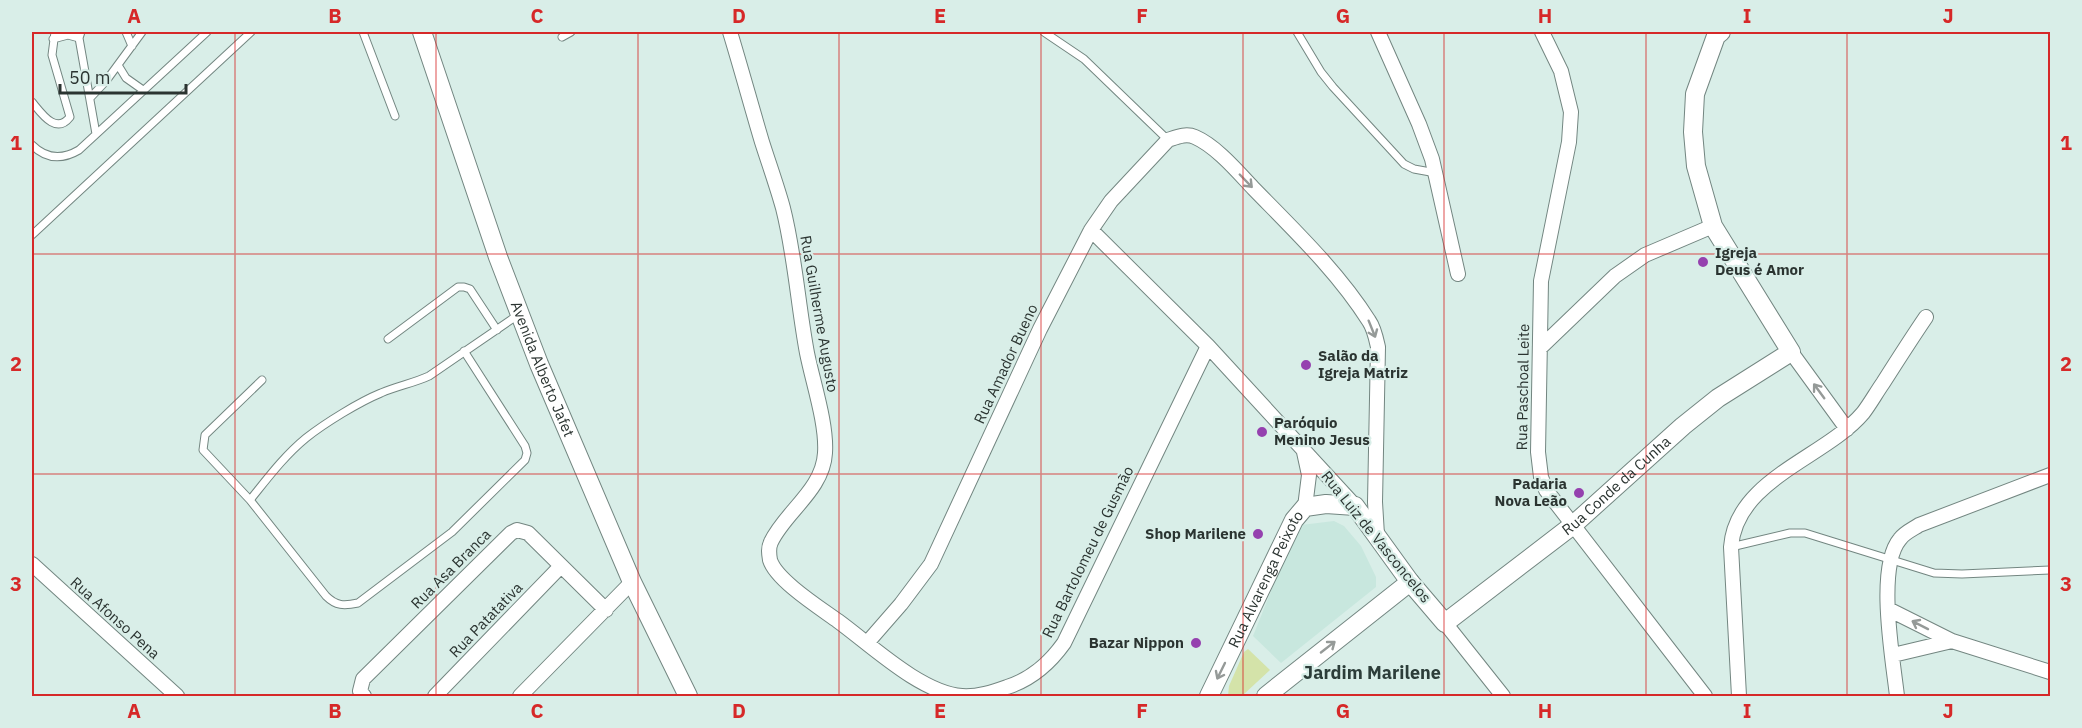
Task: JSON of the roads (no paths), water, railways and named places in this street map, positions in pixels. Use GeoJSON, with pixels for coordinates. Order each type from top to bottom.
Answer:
{"type":"FeatureCollection","features":[{"type":"Feature","properties":{"kind":"street","name":"Avenida Alberto Jafet"},"geometry":{"type":"LineString","coordinates":[[422,32],[498,257],[548,386],[633,582],[688,696]]}},
{"type":"Feature","properties":{"kind":"street","name":"Rua Guilherme Augusto"},"geometry":{"type":"LineString","coordinates":[[730,32],[783,208],[824,435],[825,454],[820,472],[809,492],[769,545],[772,565],[791,586]]}},
{"type":"Feature","properties":{"kind":"street"},"geometry":{"type":"LineString","coordinates":[[1378,32],[1419,124],[1436,173],[1458,274]]}},
{"type":"Feature","properties":{"kind":"street","name":"Rua Paschoal Leite"},"geometry":{"type":"LineString","coordinates":[[1542,32],[1561,71],[1571,112],[1569,142],[1541,280],[1538,452],[1541,477],[1546,489],[1705,696]]}},
{"type":"Feature","properties":{"kind":"street"},"geometry":{"type":"LineString","coordinates":[[1717,33],[1695,94],[1693,132],[1696,166],[1713,226],[1791,352],[1847,429]]}},
{"type":"Feature","properties":{"kind":"street"},"geometry":{"type":"LineString","coordinates":[[1168,140],[1187,135],[1203,141],[1228,163],[1281,217],[1354,298],[1371,324],[1378,347],[1375,502],[1377,535]]}},
{"type":"Feature","properties":{"kind":"street","name":"Rua Amador Bueno"},"geometry":{"type":"LineString","coordinates":[[867,643],[931,564],[1040,329],[1091,230],[1111,201],[1168,140]]}},
{"type":"Feature","properties":{"kind":"street"},"geometry":{"type":"LineString","coordinates":[[1540,348],[1616,276],[1645,255],[1713,226]]}},
{"type":"Feature","properties":{"kind":"street","name":"Rua Luiz de Vasconcelos"},"geometry":{"type":"LineString","coordinates":[[1091,230],[1208,346],[1355,506],[1410,582],[1445,622],[1503,696]]}},
{"type":"Feature","properties":{"kind":"street"},"geometry":{"type":"LineString","coordinates":[[1739,696],[1732,536],[1752,499],[1770,482],[1847,429],[1863,413],[1926,317]]}},
{"type":"Feature","properties":{"kind":"street","name":"Rua Bartolomeu de Gusmão"},"geometry":{"type":"LineString","coordinates":[[791,586],[899,667],[931,687],[946,693],[964,696],[989,694],[1021,682],[1040,671],[1064,643],[1208,346]]}},
{"type":"Feature","properties":{"kind":"street","name":"Rua Conde da Cunha"},"geometry":{"type":"LineString","coordinates":[[1445,622],[1573,525],[1683,426],[1718,398],[1791,352]]}},
{"type":"Feature","properties":{"kind":"street"},"geometry":{"type":"LineString","coordinates":[[1304,450],[1309,476],[1305,507]]}},
{"type":"Feature","properties":{"kind":"street"},"geometry":{"type":"LineString","coordinates":[[1897,696],[1888,609],[1888,575],[1890,559],[1900,539],[1919,525],[2050,475]]}},
{"type":"Feature","properties":{"kind":"street","name":"Rua Alvarenga Peixoto"},"geometry":{"type":"LineString","coordinates":[[1209,696],[1293,520],[1305,507],[1326,504],[1355,506]]}},
{"type":"Feature","properties":{"kind":"street","name":"Rua Asa Branca"},"geometry":{"type":"LineString","coordinates":[[364,696],[360,691],[363,678],[511,533],[517,530],[528,533],[606,610]]}},
{"type":"Feature","properties":{"kind":"street","name":"Rua Afonso Pena"},"geometry":{"type":"LineString","coordinates":[[32,564],[177,696]]}},
{"type":"Feature","properties":{"kind":"street","name":"Rua Patatativa"},"geometry":{"type":"LineString","coordinates":[[435,696],[561,566]]}},
{"type":"Feature","properties":{"kind":"street"},"geometry":{"type":"LineString","coordinates":[[520,696],[633,582]]}},
{"type":"Feature","properties":{"kind":"street"},"geometry":{"type":"LineString","coordinates":[[1266,696],[1410,582]]}},
{"type":"Feature","properties":{"kind":"street"},"geometry":{"type":"LineString","coordinates":[[1888,609],[1952,641],[2050,673]]}},
{"type":"Feature","properties":{"kind":"street"},"geometry":{"type":"LineString","coordinates":[[1893,655],[1952,641]]}},
{"type":"Feature","properties":{"kind":"lane"},"geometry":{"type":"LineString","coordinates":[[126,32],[132,46]]}},
{"type":"Feature","properties":{"kind":"lane"},"geometry":{"type":"LineString","coordinates":[[90,98],[106,81],[142,32]]}},
{"type":"Feature","properties":{"kind":"lane"},"geometry":{"type":"LineString","coordinates":[[32,145],[42,154],[54,157],[68,156],[79,150],[207,32]]}},
{"type":"Feature","properties":{"kind":"lane"},"geometry":{"type":"LineString","coordinates":[[32,235],[251,32]]}},
{"type":"Feature","properties":{"kind":"lane"},"geometry":{"type":"LineString","coordinates":[[363,32],[395,116]]}},
{"type":"Feature","properties":{"kind":"lane"},"geometry":{"type":"LineString","coordinates":[[562,37],[571,32]]}},
{"type":"Feature","properties":{"kind":"lane"},"geometry":{"type":"LineString","coordinates":[[1044,32],[1084,59],[1168,140]]}},
{"type":"Feature","properties":{"kind":"lane"},"geometry":{"type":"LineString","coordinates":[[1297,32],[1321,72],[1333,87],[1404,164],[1414,169],[1436,173]]}},
{"type":"Feature","properties":{"kind":"lane"},"geometry":{"type":"LineString","coordinates":[[32,102],[50,123],[59,125],[68,120],[70,117],[52,55],[54,35],[80,35],[96,134]]}},
{"type":"Feature","properties":{"kind":"lane"},"geometry":{"type":"LineString","coordinates":[[118,64],[126,78],[143,90]]}},
{"type":"Feature","properties":{"kind":"lane"},"geometry":{"type":"LineString","coordinates":[[388,339],[458,287],[470,289],[497,330]]}},
{"type":"Feature","properties":{"kind":"lane"},"geometry":{"type":"LineString","coordinates":[[250,500],[281,462],[306,438],[382,392],[429,376],[520,314]]}},
{"type":"Feature","properties":{"kind":"lane"},"geometry":{"type":"LineString","coordinates":[[262,380],[205,435],[202,442],[203,450],[250,500],[333,603],[344,606],[358,603],[452,532],[525,460],[527,453],[525,446],[464,351]]}},
{"type":"Feature","properties":{"kind":"lane"},"geometry":{"type":"LineString","coordinates":[[1731,547],[1790,533],[1805,533],[1934,573],[2050,570]]}},
{"type":"Feature","properties":{"kind":"place","name":"Igreja Deus é Amor"},"geometry":{"type":"Point","coordinates":[1703,262]}},
{"type":"Feature","properties":{"kind":"place","name":"Salão da Igreja Matriz"},"geometry":{"type":"Point","coordinates":[1306,365]}},
{"type":"Feature","properties":{"kind":"place","name":"Paróquio Menino Jesus"},"geometry":{"type":"Point","coordinates":[1262,432]}},
{"type":"Feature","properties":{"kind":"place","name":"Padaria Nova Leão"},"geometry":{"type":"Point","coordinates":[1579,493]}},
{"type":"Feature","properties":{"kind":"place","name":"Shop Marilene"},"geometry":{"type":"Point","coordinates":[1258,534]}},
{"type":"Feature","properties":{"kind":"place","name":"Bazar Nippon"},"geometry":{"type":"Point","coordinates":[1196,643]}},
{"type":"Feature","properties":{"kind":"district","name":"Jardim Marilene"},"geometry":{"type":"Point","coordinates":[1372,673]}}]}
